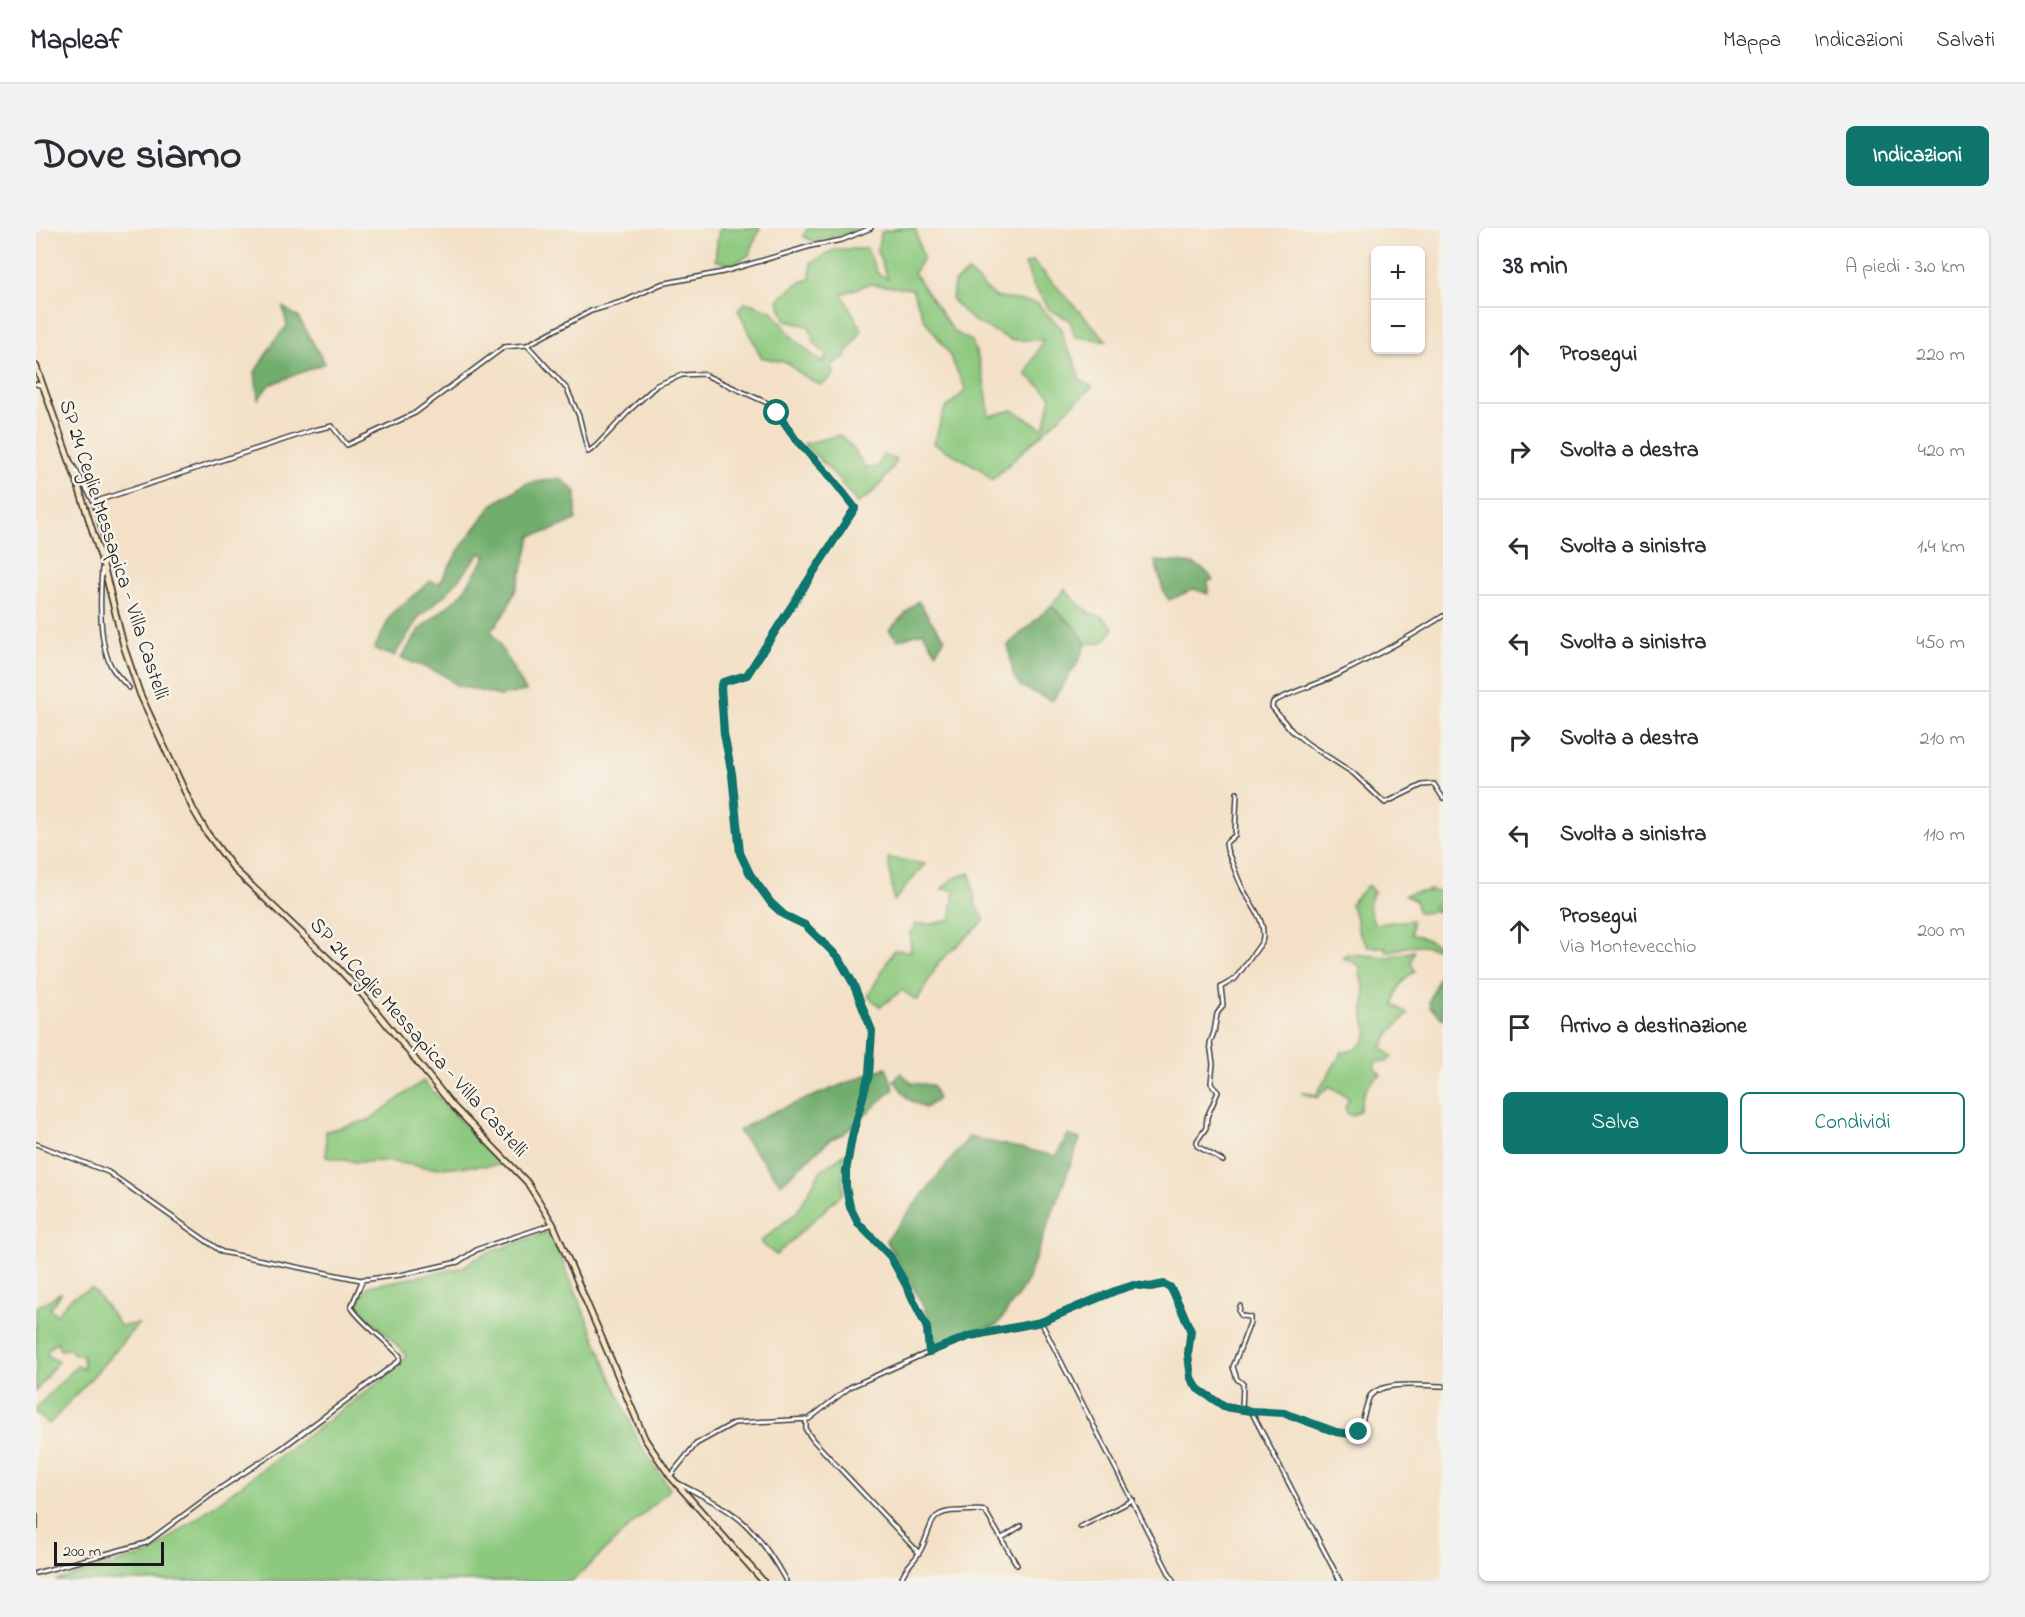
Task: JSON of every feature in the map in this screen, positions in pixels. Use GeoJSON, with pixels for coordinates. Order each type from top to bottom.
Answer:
{"type":"FeatureCollection","features":[{"type":"Feature","properties":{"kind":"main road","name":"SP 24 Ceglie Messapica - Villa Castelli"},"geometry":{"type":"LineString","coordinates":[[36,366],[103,564],[124,647],[140,694],[207,833],[235,870],[363,995],[452,1105],[527,1182],[553,1224],[645,1439],[672,1478],[762,1581]]}},
{"type":"Feature","properties":{"kind":"street"},"geometry":{"type":"LineString","coordinates":[[94,502],[314,430],[332,426],[348,445],[414,413],[504,347],[527,345],[591,311],[625,301],[661,284],[723,272],[811,246],[842,240],[871,228]]}},
{"type":"Feature","properties":{"kind":"street"},"geometry":{"type":"LineString","coordinates":[[527,345],[567,389],[579,416],[588,452],[657,385],[682,375],[703,374],[772,405],[796,440],[830,476],[855,508],[747,675],[723,682],[720,690],[740,853],[750,874],[771,903],[784,915],[805,925],[838,957],[853,983],[872,1031],[869,1074],[852,1137],[846,1171],[846,1187],[850,1207],[858,1223],[890,1256],[906,1285],[927,1328],[929,1352]]}},
{"type":"Feature","properties":{"kind":"street"},"geometry":{"type":"LineString","coordinates":[[36,384],[43,386]]}},
{"type":"Feature","properties":{"kind":"street"},"geometry":{"type":"LineString","coordinates":[[68,458],[94,502],[103,535],[101,586],[105,651],[112,668],[129,688]]}},
{"type":"Feature","properties":{"kind":"street"},"geometry":{"type":"LineString","coordinates":[[1443,616],[1335,676],[1288,693],[1273,702],[1272,707],[1308,744],[1353,773],[1385,803],[1422,785],[1434,784],[1443,798]]}},
{"type":"Feature","properties":{"kind":"street"},"geometry":{"type":"LineString","coordinates":[[1223,1161],[1197,1146],[1197,1141],[1206,1128],[1207,1116],[1218,1092],[1211,1083],[1213,1064],[1210,1043],[1217,1014],[1223,1005],[1221,987],[1235,979],[1264,936],[1256,908],[1242,888],[1227,850],[1226,843],[1235,835],[1237,794]]}},
{"type":"Feature","properties":{"kind":"street"},"geometry":{"type":"LineString","coordinates":[[36,1144],[108,1172],[222,1252],[363,1279],[400,1275],[458,1262],[478,1249],[553,1224]]}},
{"type":"Feature","properties":{"kind":"street"},"geometry":{"type":"LineString","coordinates":[[36,1573],[146,1543],[219,1489],[282,1448],[399,1361],[400,1356],[390,1344],[357,1316],[351,1307],[363,1279]]}},
{"type":"Feature","properties":{"kind":"street"},"geometry":{"type":"LineString","coordinates":[[786,1581],[775,1561],[745,1524],[672,1478],[696,1444],[734,1423],[806,1419],[850,1387],[929,1352],[969,1336],[1041,1322],[1134,1285],[1150,1287],[1164,1284],[1170,1287],[1191,1331],[1188,1354],[1191,1378],[1198,1389],[1225,1407],[1284,1413],[1336,1432],[1351,1434],[1359,1432],[1369,1397],[1380,1388],[1397,1384],[1443,1386]]}},
{"type":"Feature","properties":{"kind":"street"},"geometry":{"type":"LineString","coordinates":[[1240,1306],[1239,1312],[1242,1316],[1250,1317],[1250,1323],[1233,1367],[1237,1379],[1242,1384],[1242,1410]]}},
{"type":"Feature","properties":{"kind":"street"},"geometry":{"type":"LineString","coordinates":[[1041,1322],[1173,1581]]}},
{"type":"Feature","properties":{"kind":"street"},"geometry":{"type":"LineString","coordinates":[[1251,1411],[1340,1581]]}},
{"type":"Feature","properties":{"kind":"street"},"geometry":{"type":"LineString","coordinates":[[806,1419],[806,1430],[813,1440],[919,1553]]}},
{"type":"Feature","properties":{"kind":"street"},"geometry":{"type":"LineString","coordinates":[[1080,1527],[1133,1500]]}},
{"type":"Feature","properties":{"kind":"street"},"geometry":{"type":"LineString","coordinates":[[901,1581],[902,1574],[919,1553],[933,1522],[944,1511],[982,1510],[985,1512],[1017,1565]]}},
{"type":"Feature","properties":{"kind":"street"},"geometry":{"type":"LineString","coordinates":[[36,1516],[36,1528]]}},
{"type":"Feature","properties":{"kind":"street"},"geometry":{"type":"LineString","coordinates":[[1002,1538],[1021,1526]]}},
{"type":"Feature","properties":{"kind":"green space"},"geometry":{"type":"Polygon","coordinates":[[[719,228],[760,228],[749,255],[731,265],[715,260],[719,228]]]}},
{"type":"Feature","properties":{"kind":"green space"},"geometry":{"type":"Polygon","coordinates":[[[808,228],[856,228],[850,232],[814,242],[803,236],[808,228]]]}},
{"type":"Feature","properties":{"kind":"green space"},"geometry":{"type":"Polygon","coordinates":[[[915,228],[923,258],[914,273],[954,332],[972,341],[984,378],[989,416],[1013,410],[1042,428],[1046,421],[1051,396],[1026,374],[1043,340],[1011,340],[972,320],[952,300],[954,283],[968,272],[995,297],[1037,303],[1062,329],[1065,345],[1074,359],[1080,380],[1092,387],[992,480],[979,468],[934,444],[944,410],[966,390],[947,350],[924,319],[912,289],[869,284],[842,294],[862,330],[845,357],[832,365],[834,374],[820,385],[799,373],[788,363],[761,357],[738,310],[746,302],[772,311],[793,338],[822,363],[827,356],[815,344],[809,326],[786,321],[778,300],[798,283],[810,279],[811,263],[835,249],[867,249],[878,274],[888,279],[877,251],[881,232],[915,228]]]}},
{"type":"Feature","properties":{"kind":"green space"},"geometry":{"type":"Polygon","coordinates":[[[1033,261],[1107,341],[1075,337],[1070,320],[1050,310],[1033,285],[1025,264],[1033,261]]]}},
{"type":"Feature","properties":{"kind":"green space"},"geometry":{"type":"Polygon","coordinates":[[[283,307],[298,317],[325,363],[269,385],[258,399],[255,372],[275,340],[287,326],[283,307]]]}},
{"type":"Feature","properties":{"kind":"green space"},"geometry":{"type":"Polygon","coordinates":[[[840,435],[853,448],[865,468],[878,467],[882,455],[897,460],[880,485],[857,503],[834,474],[804,444],[840,435]]]}},
{"type":"Feature","properties":{"kind":"green space"},"geometry":{"type":"Polygon","coordinates":[[[560,478],[576,492],[576,520],[531,536],[512,598],[500,620],[491,630],[526,691],[500,696],[456,685],[444,675],[401,658],[419,630],[461,595],[486,556],[480,553],[448,592],[419,617],[394,656],[374,649],[392,613],[431,581],[439,584],[459,550],[492,505],[525,484],[560,478]]]}},
{"type":"Feature","properties":{"kind":"green space"},"geometry":{"type":"Polygon","coordinates":[[[1155,561],[1188,563],[1202,568],[1213,580],[1208,581],[1208,594],[1194,589],[1169,600],[1164,593],[1155,561]]]}},
{"type":"Feature","properties":{"kind":"green space"},"geometry":{"type":"Polygon","coordinates":[[[1065,589],[1090,613],[1102,617],[1114,628],[1104,642],[1086,644],[1076,628],[1051,606],[1065,589]]]}},
{"type":"Feature","properties":{"kind":"green space"},"geometry":{"type":"Polygon","coordinates":[[[918,601],[945,638],[936,652],[923,632],[898,640],[889,630],[918,601]]]}},
{"type":"Feature","properties":{"kind":"green space"},"geometry":{"type":"Polygon","coordinates":[[[1051,606],[1076,628],[1086,644],[1076,666],[1052,701],[1020,686],[1013,675],[1008,645],[1051,606]]]}},
{"type":"Feature","properties":{"kind":"green space"},"geometry":{"type":"Polygon","coordinates":[[[888,858],[925,864],[894,901],[888,858]]]}},
{"type":"Feature","properties":{"kind":"green space"},"geometry":{"type":"Polygon","coordinates":[[[970,873],[976,906],[985,920],[939,962],[917,1001],[902,990],[880,1007],[868,996],[894,950],[911,951],[910,933],[916,924],[932,924],[950,920],[954,890],[942,889],[952,879],[970,873]]]}},
{"type":"Feature","properties":{"kind":"green space"},"geometry":{"type":"Polygon","coordinates":[[[1368,885],[1374,892],[1370,900],[1370,908],[1375,924],[1412,920],[1411,935],[1419,936],[1438,945],[1435,948],[1415,945],[1386,952],[1385,947],[1368,947],[1358,931],[1357,920],[1350,904],[1368,885]]]}},
{"type":"Feature","properties":{"kind":"green space"},"geometry":{"type":"Polygon","coordinates":[[[1430,890],[1443,893],[1434,906],[1443,911],[1421,913],[1417,911],[1416,902],[1405,895],[1424,892],[1430,890]]]}},
{"type":"Feature","properties":{"kind":"green space"},"geometry":{"type":"Polygon","coordinates":[[[1414,951],[1411,962],[1415,972],[1403,981],[1394,1000],[1394,1005],[1408,1014],[1392,1030],[1382,1047],[1392,1057],[1387,1062],[1377,1061],[1374,1067],[1381,1075],[1376,1077],[1366,1089],[1360,1110],[1352,1116],[1348,1114],[1345,1108],[1349,1098],[1329,1086],[1317,1098],[1303,1094],[1302,1091],[1316,1095],[1342,1052],[1358,1047],[1364,1042],[1368,1033],[1364,1018],[1365,990],[1360,966],[1342,957],[1348,954],[1387,957],[1414,951]]]}},
{"type":"Feature","properties":{"kind":"green space"},"geometry":{"type":"Polygon","coordinates":[[[1443,966],[1443,1019],[1430,1007],[1429,1001],[1443,966]]]}},
{"type":"Feature","properties":{"kind":"green space"},"geometry":{"type":"Polygon","coordinates":[[[886,1067],[894,1089],[843,1134],[831,1139],[781,1184],[738,1131],[766,1115],[886,1067]]]}},
{"type":"Feature","properties":{"kind":"green space"},"geometry":{"type":"Polygon","coordinates":[[[901,1073],[912,1083],[932,1085],[938,1099],[925,1108],[908,1099],[894,1080],[901,1073]]]}},
{"type":"Feature","properties":{"kind":"green space"},"geometry":{"type":"Polygon","coordinates":[[[423,1081],[501,1165],[430,1168],[388,1161],[356,1162],[326,1157],[326,1131],[369,1120],[423,1081]]]}},
{"type":"Feature","properties":{"kind":"green space"},"geometry":{"type":"Polygon","coordinates":[[[1068,1135],[1080,1139],[1026,1284],[997,1325],[933,1343],[924,1307],[886,1240],[969,1137],[1056,1156],[1068,1135]]]}},
{"type":"Feature","properties":{"kind":"green space"},"geometry":{"type":"Polygon","coordinates":[[[844,1154],[843,1193],[776,1255],[760,1242],[797,1212],[821,1170],[844,1154]]]}},
{"type":"Feature","properties":{"kind":"green space"},"geometry":{"type":"Polygon","coordinates":[[[550,1231],[638,1441],[670,1489],[572,1581],[55,1581],[149,1554],[398,1368],[406,1356],[403,1351],[356,1305],[369,1286],[461,1268],[482,1255],[550,1231]]]}},
{"type":"Feature","properties":{"kind":"green space"},"geometry":{"type":"Polygon","coordinates":[[[92,1288],[121,1326],[138,1324],[49,1424],[36,1414],[36,1408],[77,1366],[84,1369],[83,1356],[74,1354],[70,1349],[60,1350],[57,1341],[48,1350],[48,1356],[58,1361],[36,1391],[36,1308],[62,1292],[50,1308],[56,1315],[72,1297],[92,1288]]]}},
{"type":"Feature","properties":{"kind":"route"},"geometry":{"type":"LineString","coordinates":[[777,413],[796,440],[830,476],[855,508],[747,675],[723,682],[721,685],[724,734],[732,774],[740,853],[750,874],[771,903],[784,915],[805,925],[819,936],[838,957],[853,983],[872,1031],[869,1074],[856,1116],[846,1171],[846,1187],[850,1207],[858,1223],[890,1256],[906,1285],[927,1328],[929,1352],[969,1336],[1041,1322],[1134,1285],[1150,1287],[1164,1284],[1170,1287],[1191,1331],[1188,1354],[1191,1378],[1198,1389],[1225,1407],[1284,1413],[1336,1432],[1351,1434],[1359,1432]]}}]}
